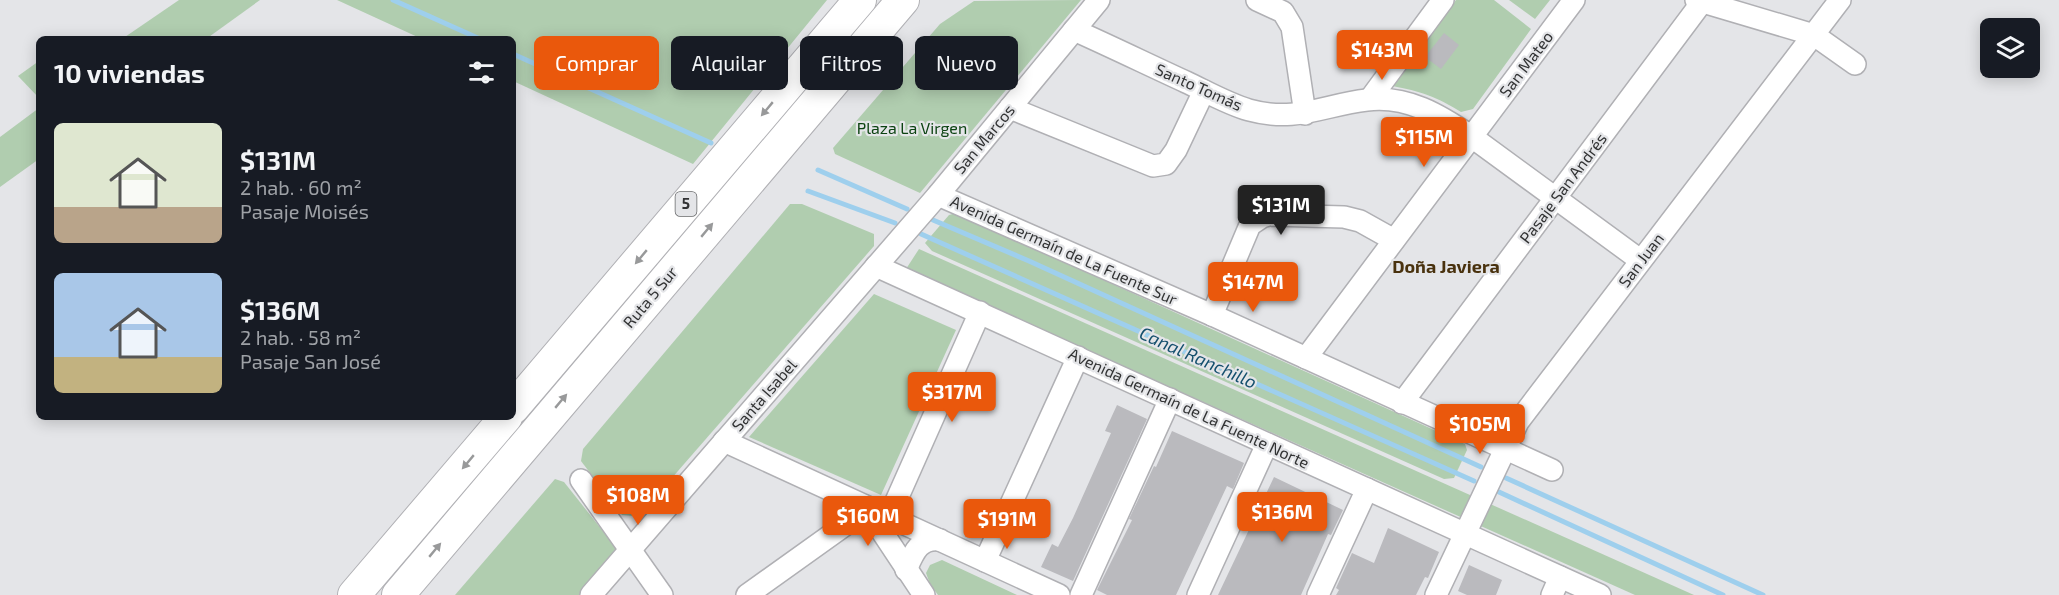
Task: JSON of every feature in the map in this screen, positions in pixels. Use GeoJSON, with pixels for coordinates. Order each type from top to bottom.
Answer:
{"type":"FeatureCollection","features":[{"type":"Feature","properties":{"kind":"highway","name":"Ruta 5 Sur"},"geometry":{"type":"LineString","coordinates":[[516,404],[860,0]]}},
{"type":"Feature","properties":{"kind":"highway","name":"Ruta 5 Sur"},"geometry":{"type":"LineString","coordinates":[[872,36],[903,0]]}},
{"type":"Feature","properties":{"kind":"highway"},"geometry":{"type":"LineString","coordinates":[[878,36],[919,0]]}},
{"type":"Feature","properties":{"kind":"highway","name":"Ruta 5 Sur"},"geometry":{"type":"LineString","coordinates":[[398,595],[826,90]]}},
{"type":"Feature","properties":{"kind":"highway"},"geometry":{"type":"LineString","coordinates":[[354,595],[503,420]]}},
{"type":"Feature","properties":{"kind":"street","name":"San Marcos"},"geometry":{"type":"LineString","coordinates":[[938,195],[1099,0]]}},
{"type":"Feature","properties":{"kind":"street"},"geometry":{"type":"LineString","coordinates":[[1257,0],[1283,12],[1292,27],[1305,114]]}},
{"type":"Feature","properties":{"kind":"street"},"geometry":{"type":"LineString","coordinates":[[1370,99],[1443,0]]}},
{"type":"Feature","properties":{"kind":"street","name":"San Mateo"},"geometry":{"type":"LineString","coordinates":[[1306,358],[1574,0]]}},
{"type":"Feature","properties":{"kind":"street","name":"San Juan"},"geometry":{"type":"LineString","coordinates":[[1436,595],[1504,449],[1524,414],[1840,0]]}},
{"type":"Feature","properties":{"kind":"street"},"geometry":{"type":"LineString","coordinates":[[1699,1],[1814,35],[1855,64]]}},
{"type":"Feature","properties":{"kind":"street","name":"Pasaje San Andrés"},"geometry":{"type":"LineString","coordinates":[[1402,403],[1555,199],[1699,1]]}},
{"type":"Feature","properties":{"kind":"street","name":"Santo Tomás"},"geometry":{"type":"LineString","coordinates":[[1074,30],[1249,110],[1284,115],[1305,114],[1370,99],[1424,107],[1472,137],[1640,260]]}},
{"type":"Feature","properties":{"kind":"street"},"geometry":{"type":"LineString","coordinates":[[1010,108],[1153,166],[1166,164],[1176,150],[1204,91]]}},
{"type":"Feature","properties":{"kind":"street","name":"Santa Isabel"},"geometry":{"type":"LineString","coordinates":[[591,595],[938,195]]}},
{"type":"Feature","properties":{"kind":"street","name":"Avenida Germaín de La Fuente Sur"},"geometry":{"type":"LineString","coordinates":[[938,195],[1212,315],[1552,470]]}},
{"type":"Feature","properties":{"kind":"street"},"geometry":{"type":"LineString","coordinates":[[1212,315],[1250,225],[1262,217],[1269,215],[1344,217],[1360,221],[1394,240]]}},
{"type":"Feature","properties":{"kind":"street","name":"Avenida Germaín de La Fuente Norte"},"geometry":{"type":"LineString","coordinates":[[876,266],[1465,534],[1556,586],[1600,595]]}},
{"type":"Feature","properties":{"kind":"street"},"geometry":{"type":"LineString","coordinates":[[889,517],[980,312]]}},
{"type":"Feature","properties":{"kind":"street"},"geometry":{"type":"LineString","coordinates":[[985,561],[1078,357]]}},
{"type":"Feature","properties":{"kind":"street"},"geometry":{"type":"LineString","coordinates":[[1081,595],[1170,399]]}},
{"type":"Feature","properties":{"kind":"street"},"geometry":{"type":"LineString","coordinates":[[724,441],[865,508],[1059,595]]}},
{"type":"Feature","properties":{"kind":"street"},"geometry":{"type":"LineString","coordinates":[[1198,595],[1267,444]]}},
{"type":"Feature","properties":{"kind":"street"},"geometry":{"type":"LineString","coordinates":[[581,480],[662,595]]}},
{"type":"Feature","properties":{"kind":"street"},"geometry":{"type":"LineString","coordinates":[[1318,595],[1367,489]]}},
{"type":"Feature","properties":{"kind":"street"},"geometry":{"type":"LineString","coordinates":[[865,508],[924,595]]}},
{"type":"Feature","properties":{"kind":"street"},"geometry":{"type":"LineString","coordinates":[[747,595],[865,508]]}},
{"type":"Feature","properties":{"kind":"street"},"geometry":{"type":"LineString","coordinates":[[906,570],[919,546],[932,539],[939,540]]}},
{"type":"Feature","properties":{"kind":"green space"},"geometry":{"type":"Polygon","coordinates":[[[179,0],[260,0],[210,36],[126,36],[179,0]]]}},
{"type":"Feature","properties":{"kind":"green space"},"geometry":{"type":"Polygon","coordinates":[[[337,0],[827,0],[788,48],[788,36],[671,36],[671,90],[753,90],[693,164],[516,82],[516,36],[415,36],[337,0]]]}},
{"type":"Feature","properties":{"kind":"green space","name":"Plaza La Virgen"},"geometry":{"type":"Polygon","coordinates":[[[1081,0],[1018,76],[1018,36],[930,36],[940,24],[974,1],[1081,0]]]}},
{"type":"Feature","properties":{"kind":"green space"},"geometry":{"type":"Polygon","coordinates":[[[1456,0],[1494,0],[1531,29],[1473,109],[1461,112],[1428,95],[1392,86],[1456,0]]]}},
{"type":"Feature","properties":{"kind":"green space"},"geometry":{"type":"Polygon","coordinates":[[[1509,0],[1550,0],[1535,19],[1509,0]]]}},
{"type":"Feature","properties":{"kind":"green space","name":"Plaza La Virgen"},"geometry":{"type":"Polygon","coordinates":[[[915,53],[915,90],[1006,90],[920,193],[835,154],[833,148],[883,90],[903,90],[903,67],[915,53]]]}},
{"type":"Feature","properties":{"kind":"green space"},"geometry":{"type":"Polygon","coordinates":[[[36,63],[36,95],[18,76],[36,63]]]}},
{"type":"Feature","properties":{"kind":"green space"},"geometry":{"type":"Polygon","coordinates":[[[36,110],[36,161],[0,187],[0,137],[36,110]]]}},
{"type":"Feature","properties":{"kind":"green space"},"geometry":{"type":"Polygon","coordinates":[[[790,204],[802,204],[874,234],[874,246],[644,510],[634,516],[622,515],[581,461],[583,449],[790,204]]]}},
{"type":"Feature","properties":{"kind":"green space"},"geometry":{"type":"Polygon","coordinates":[[[956,213],[1465,444],[1467,450],[1454,478],[1444,479],[932,251],[925,243],[949,215],[956,213]]]}},
{"type":"Feature","properties":{"kind":"green space"},"geometry":{"type":"Polygon","coordinates":[[[919,249],[1694,595],[1635,595],[906,269],[919,249]]]}},
{"type":"Feature","properties":{"kind":"green space"},"geometry":{"type":"Polygon","coordinates":[[[874,294],[956,330],[881,495],[749,437],[874,294]]]}},
{"type":"Feature","properties":{"kind":"green space"},"geometry":{"type":"Polygon","coordinates":[[[555,479],[564,482],[618,550],[579,595],[455,595],[555,479]]]}},
{"type":"Feature","properties":{"kind":"green space"},"geometry":{"type":"Polygon","coordinates":[[[942,560],[1017,595],[938,595],[926,573],[930,565],[942,560]]]}},
{"type":"Feature","properties":{"kind":"building"},"geometry":{"type":"Polygon","coordinates":[[[1444,33],[1459,45],[1441,69],[1425,57],[1444,33]]]}},
{"type":"Feature","properties":{"kind":"building"},"geometry":{"type":"Polygon","coordinates":[[[1117,405],[1147,419],[1073,581],[1041,567],[1052,544],[1058,547],[1073,518],[1111,433],[1105,431],[1117,405]]]}},
{"type":"Feature","properties":{"kind":"building"},"geometry":{"type":"Polygon","coordinates":[[[1172,431],[1244,463],[1233,489],[1227,486],[1176,595],[1107,595],[1097,590],[1172,431]]]}},
{"type":"Feature","properties":{"kind":"building"},"geometry":{"type":"Polygon","coordinates":[[[1274,477],[1343,510],[1331,535],[1328,534],[1301,595],[1218,595],[1274,477]]]}},
{"type":"Feature","properties":{"kind":"building"},"geometry":{"type":"Polygon","coordinates":[[[1388,528],[1439,552],[1428,578],[1425,577],[1416,595],[1336,595],[1339,590],[1336,588],[1352,553],[1374,563],[1388,528]]]}},
{"type":"Feature","properties":{"kind":"building"},"geometry":{"type":"Polygon","coordinates":[[[1469,565],[1502,580],[1496,595],[1467,595],[1458,591],[1469,565]]]}},
{"type":"Feature","properties":{"kind":"waterway"},"geometry":{"type":"LineString","coordinates":[[393,0],[473,36]]}},
{"type":"Feature","properties":{"kind":"waterway"},"geometry":{"type":"LineString","coordinates":[[516,55],[711,143]]}},
{"type":"Feature","properties":{"kind":"waterway"},"geometry":{"type":"LineString","coordinates":[[818,170],[907,209]]}},
{"type":"Feature","properties":{"kind":"waterway","name":"Canal Ranchillo"},"geometry":{"type":"LineString","coordinates":[[808,191],[895,223]]}},
{"type":"Feature","properties":{"kind":"waterway"},"geometry":{"type":"LineString","coordinates":[[933,220],[1029,261],[1481,467]]}},
{"type":"Feature","properties":{"kind":"waterway","name":"Canal Ranchillo"},"geometry":{"type":"LineString","coordinates":[[921,234],[1474,481]]}},
{"type":"Feature","properties":{"kind":"waterway"},"geometry":{"type":"LineString","coordinates":[[1506,478],[1763,595]]}},
{"type":"Feature","properties":{"kind":"waterway","name":"Canal Ranchillo"},"geometry":{"type":"LineString","coordinates":[[1499,492],[1723,595]]}},
{"type":"Feature","properties":{"kind":"district","name":"Doña Javiera"},"geometry":{"type":"Point","coordinates":[1446,267]}}]}
